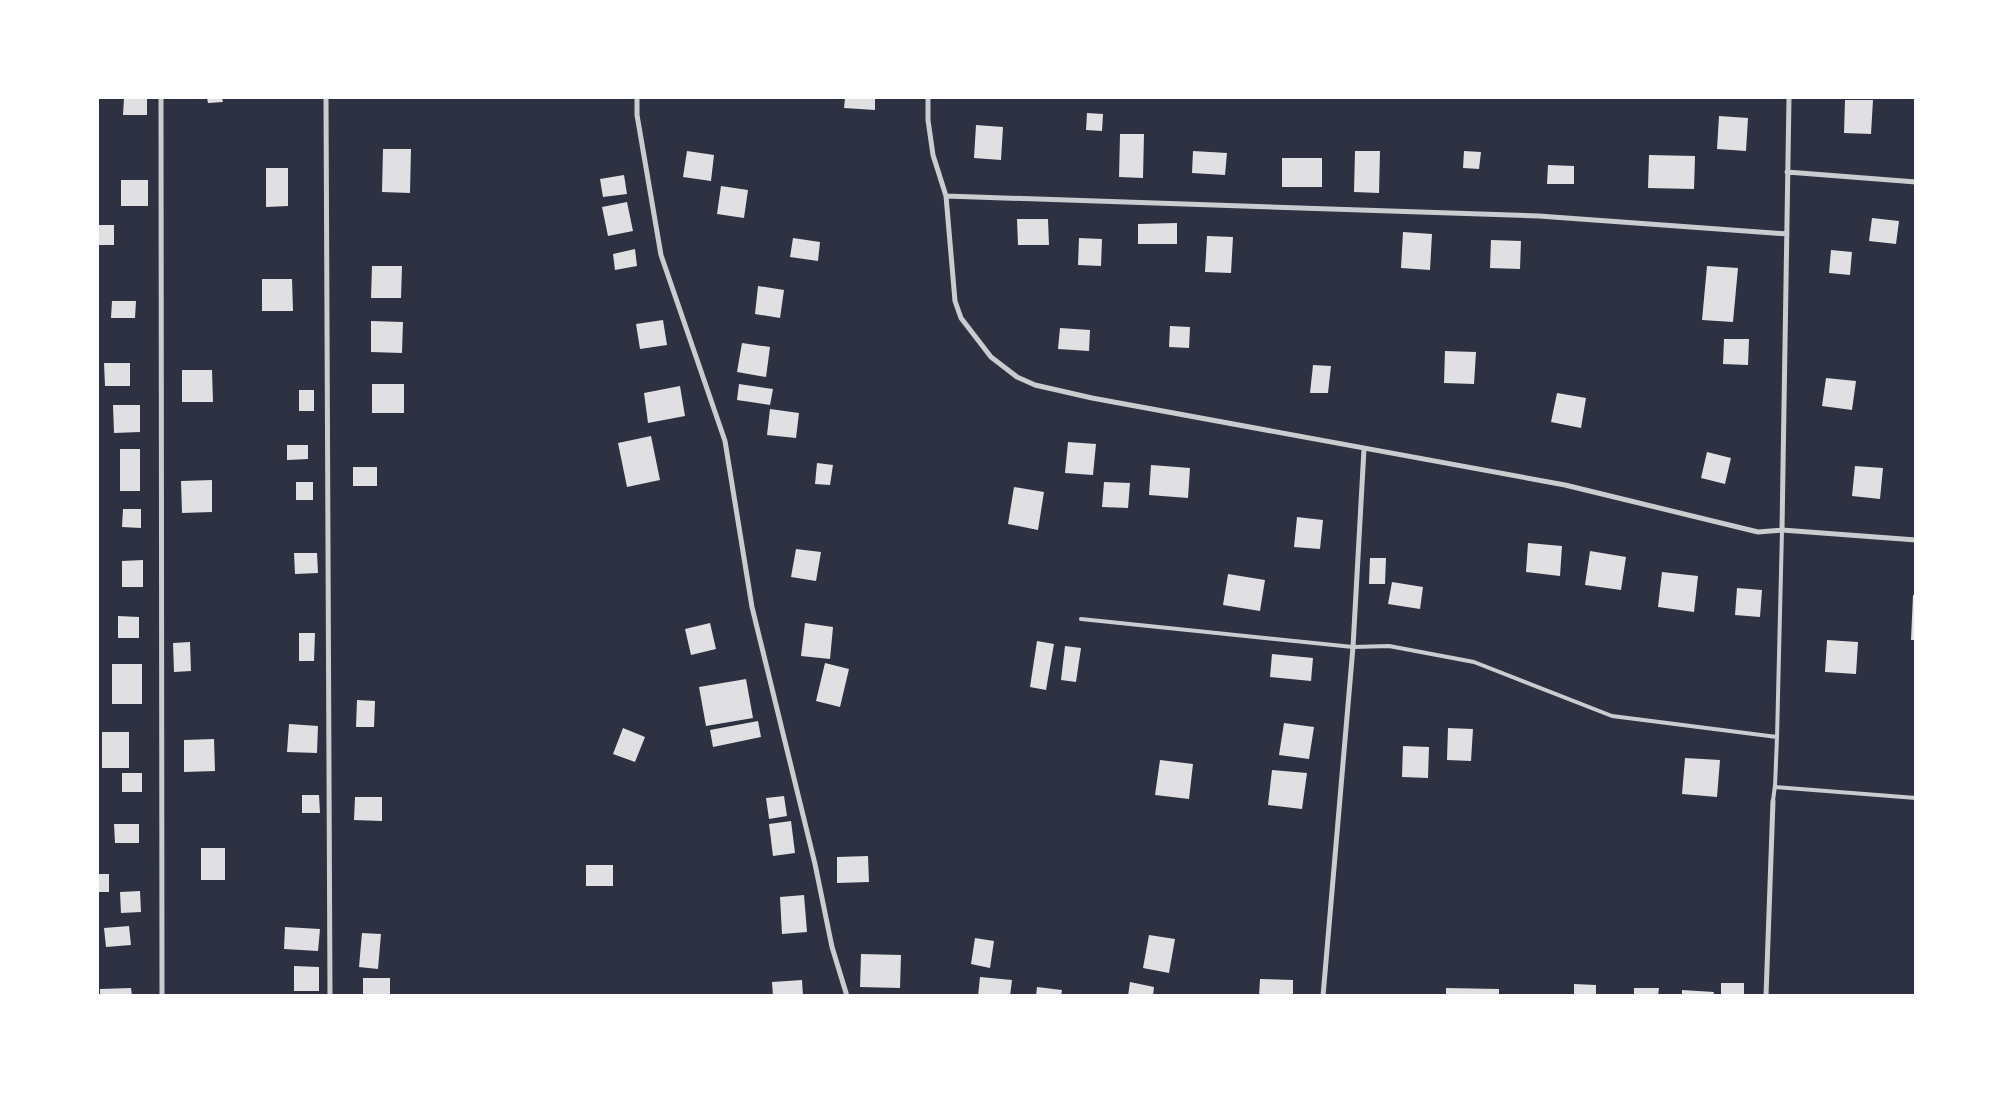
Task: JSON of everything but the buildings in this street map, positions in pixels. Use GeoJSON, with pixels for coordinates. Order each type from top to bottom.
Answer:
{"type":"FeatureCollection","features":[{"type":"Feature","properties":{"kind":"street"},"geometry":{"type":"LineString","coordinates":[[161,98],[162,996]]}},
{"type":"Feature","properties":{"kind":"street"},"geometry":{"type":"LineString","coordinates":[[326,98],[330,996]]}},
{"type":"Feature","properties":{"kind":"street"},"geometry":{"type":"LineString","coordinates":[[637,98],[636,115],[661,255],[725,441],[752,607],[815,864],[834,955],[847,996]]}},
{"type":"Feature","properties":{"kind":"street"},"geometry":{"type":"LineString","coordinates":[[928,98],[928,120],[933,155],[946,196],[954,301],[961,318],[991,357],[1017,377],[1035,385],[1092,398],[1565,486],[1758,532],[1782,530],[1916,540]]}},
{"type":"Feature","properties":{"kind":"street"},"geometry":{"type":"LineString","coordinates":[[1782,530],[1789,98]]}},
{"type":"Feature","properties":{"kind":"street"},"geometry":{"type":"LineString","coordinates":[[1787,172],[1916,182]]}},
{"type":"Feature","properties":{"kind":"street"},"geometry":{"type":"LineString","coordinates":[[946,196],[1539,216],[1787,234]]}},
{"type":"Feature","properties":{"kind":"street"},"geometry":{"type":"LineString","coordinates":[[1323,996],[1353,647],[1364,450]]}},
{"type":"Feature","properties":{"kind":"street"},"geometry":{"type":"LineString","coordinates":[[1766,996],[1773,801]]}},
{"type":"Feature","properties":{"kind":"lane"},"geometry":{"type":"LineString","coordinates":[[1773,801],[1777,738],[1782,530]]}},
{"type":"Feature","properties":{"kind":"lane"},"geometry":{"type":"LineString","coordinates":[[1081,619],[1353,647],[1389,646],[1474,662],[1612,716],[1777,738]]}},
{"type":"Feature","properties":{"kind":"lane"},"geometry":{"type":"LineString","coordinates":[[1774,787],[1916,798]]}}]}
